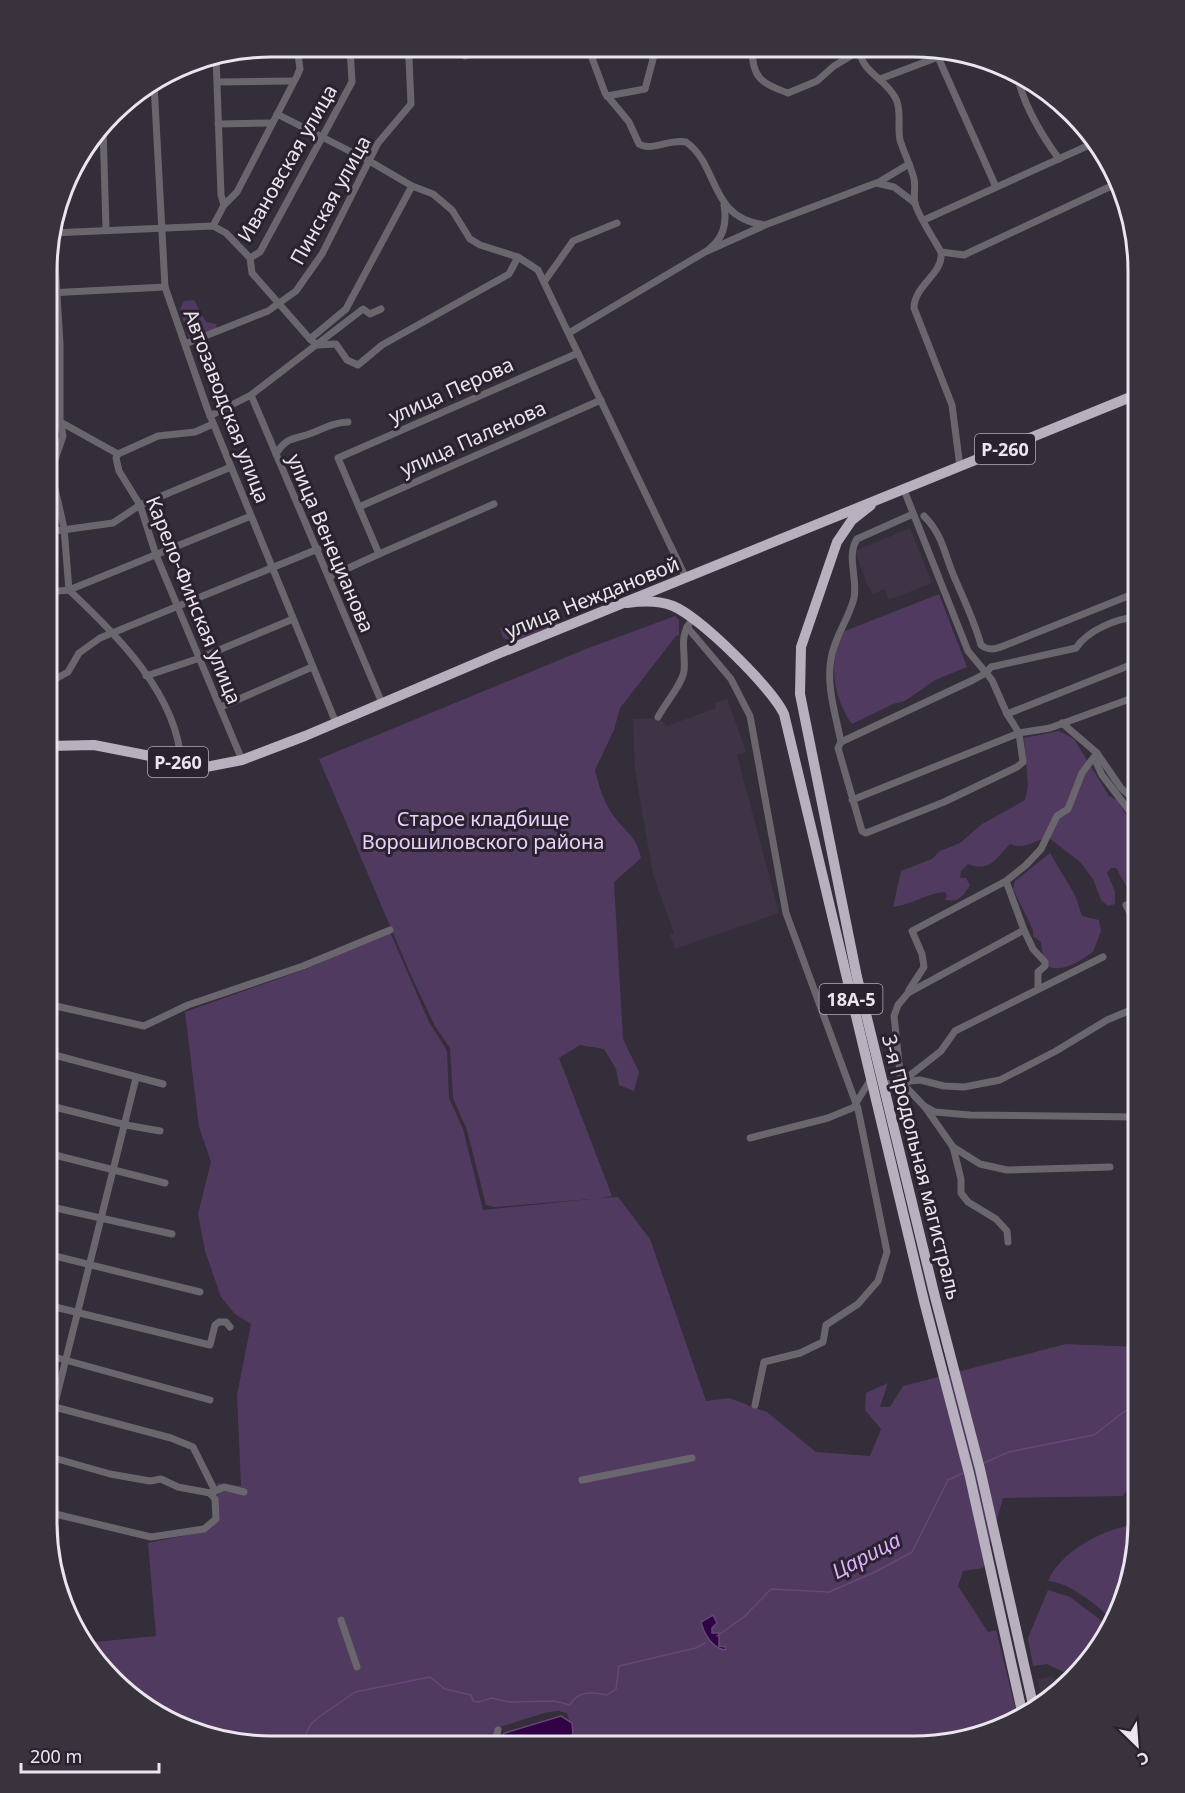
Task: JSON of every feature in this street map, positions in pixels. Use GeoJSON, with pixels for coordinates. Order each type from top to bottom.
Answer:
{"type":"FeatureCollection","features":[{"type":"Feature","properties":{"kind":"highway","name":"улица Неждановой"},"geometry":{"type":"LineString","coordinates":[[57,746],[94,745],[206,767],[242,760],[1128,398]]}},
{"type":"Feature","properties":{"kind":"highway","name":"3-я Продольная магистраль"},"geometry":{"type":"LineString","coordinates":[[871,504],[852,520],[837,542],[801,647],[800,694],[857,977],[884,1084],[929,1299],[1021,1707]]}},
{"type":"Feature","properties":{"kind":"highway"},"geometry":{"type":"LineString","coordinates":[[829,521],[837,530],[837,542]]}},
{"type":"Feature","properties":{"kind":"highway"},"geometry":{"type":"LineString","coordinates":[[671,584],[666,594],[673,606]]}},
{"type":"Feature","properties":{"kind":"highway"},"geometry":{"type":"LineString","coordinates":[[627,603],[653,601],[673,606]]}},
{"type":"Feature","properties":{"kind":"highway","name":"3-я Продольная магистраль"},"geometry":{"type":"LineString","coordinates":[[673,606],[776,699],[789,730],[871,1079],[929,1299],[980,1469],[1032,1701]]}},
{"type":"Feature","properties":{"kind":"highway"},"geometry":{"type":"LineString","coordinates":[[776,699],[784,705],[790,704],[800,694]]}},
{"type":"Feature","properties":{"kind":"highway"},"geometry":{"type":"LineString","coordinates":[[789,730],[787,714],[790,707],[797,709],[806,726]]}},
{"type":"Feature","properties":{"kind":"street"},"geometry":{"type":"LineString","coordinates":[[213,226],[224,205],[237,192],[300,69],[298,57]]}},
{"type":"Feature","properties":{"kind":"street","name":"Ивановская улица"},"geometry":{"type":"LineString","coordinates":[[250,258],[261,252],[324,139],[352,82],[351,57]]}},
{"type":"Feature","properties":{"kind":"street","name":"Пинская улица"},"geometry":{"type":"LineString","coordinates":[[185,344],[268,311],[296,291],[322,254],[371,162],[378,143],[411,104],[408,57]]}},
{"type":"Feature","properties":{"kind":"street"},"geometry":{"type":"LineString","coordinates":[[592,57],[607,96],[629,122],[636,139],[643,146],[671,140],[680,140],[690,145],[724,204],[726,216],[721,236],[705,252]]}},
{"type":"Feature","properties":{"kind":"street"},"geometry":{"type":"LineString","coordinates":[[607,96],[645,89],[654,57]]}},
{"type":"Feature","properties":{"kind":"street"},"geometry":{"type":"LineString","coordinates":[[752,57],[752,66],[764,84],[788,93],[818,81],[848,57]]}},
{"type":"Feature","properties":{"kind":"street"},"geometry":{"type":"LineString","coordinates":[[862,57],[869,72],[880,79],[896,98],[899,108],[897,123],[914,179],[915,203]]}},
{"type":"Feature","properties":{"kind":"street"},"geometry":{"type":"LineString","coordinates":[[880,79],[935,58]]}},
{"type":"Feature","properties":{"kind":"street"},"geometry":{"type":"LineString","coordinates":[[939,59],[996,187]]}},
{"type":"Feature","properties":{"kind":"street"},"geometry":{"type":"LineString","coordinates":[[217,64],[221,195],[224,205]]}},
{"type":"Feature","properties":{"kind":"street"},"geometry":{"type":"LineString","coordinates":[[218,82],[293,81]]}},
{"type":"Feature","properties":{"kind":"street"},"geometry":{"type":"LineString","coordinates":[[1021,86],[1031,113],[1044,138],[1059,159]]}},
{"type":"Feature","properties":{"kind":"street","name":"Автозаводская улица"},"geometry":{"type":"LineString","coordinates":[[154,92],[160,229],[165,286],[213,424],[336,723]]}},
{"type":"Feature","properties":{"kind":"street"},"geometry":{"type":"LineString","coordinates":[[277,114],[371,162],[412,186],[433,194],[452,210],[470,239],[480,245],[518,257],[538,270],[686,578]]}},
{"type":"Feature","properties":{"kind":"street"},"geometry":{"type":"LineString","coordinates":[[218,124],[271,123]]}},
{"type":"Feature","properties":{"kind":"street"},"geometry":{"type":"LineString","coordinates":[[103,138],[106,229]]}},
{"type":"Feature","properties":{"kind":"street"},"geometry":{"type":"LineString","coordinates":[[924,220],[1088,146]]}},
{"type":"Feature","properties":{"kind":"street"},"geometry":{"type":"LineString","coordinates":[[569,333],[705,252],[765,225],[876,183],[909,164]]}},
{"type":"Feature","properties":{"kind":"street"},"geometry":{"type":"LineString","coordinates":[[893,175],[894,187]]}},
{"type":"Feature","properties":{"kind":"street"},"geometry":{"type":"LineString","coordinates":[[876,183],[894,187],[915,203],[941,252],[939,266],[917,292],[914,308],[952,405],[960,467]]}},
{"type":"Feature","properties":{"kind":"street"},"geometry":{"type":"LineString","coordinates":[[310,339],[346,309],[412,186]]}},
{"type":"Feature","properties":{"kind":"street"},"geometry":{"type":"LineString","coordinates":[[941,252],[964,255],[1111,186]]}},
{"type":"Feature","properties":{"kind":"street"},"geometry":{"type":"LineString","coordinates":[[724,204],[746,220],[765,225]]}},
{"type":"Feature","properties":{"kind":"street"},"geometry":{"type":"LineString","coordinates":[[544,282],[573,241],[617,223]]}},
{"type":"Feature","properties":{"kind":"street"},"geometry":{"type":"LineString","coordinates":[[61,231],[213,226],[226,233],[250,258],[252,273],[310,339],[317,345],[336,344],[347,360],[358,365],[382,345],[509,274],[518,257]]}},
{"type":"Feature","properties":{"kind":"street"},"geometry":{"type":"LineString","coordinates":[[57,454],[63,436],[60,420],[57,292],[165,286]]}},
{"type":"Feature","properties":{"kind":"street"},"geometry":{"type":"LineString","coordinates":[[210,416],[251,395],[363,309],[370,314],[381,309]]}},
{"type":"Feature","properties":{"kind":"street","name":"улица Перова"},"geometry":{"type":"LineString","coordinates":[[359,507],[338,458],[578,353]]}},
{"type":"Feature","properties":{"kind":"street","name":"улица Венецианова"},"geometry":{"type":"LineString","coordinates":[[251,395],[382,703]]}},
{"type":"Feature","properties":{"kind":"street","name":"улица Паленова"},"geometry":{"type":"LineString","coordinates":[[359,507],[601,400]]}},
{"type":"Feature","properties":{"kind":"street"},"geometry":{"type":"LineString","coordinates":[[57,419],[118,454],[158,436],[195,432],[213,424]]}},
{"type":"Feature","properties":{"kind":"street"},"geometry":{"type":"LineString","coordinates":[[276,454],[281,446],[298,435],[310,434],[335,423],[348,422]]}},
{"type":"Feature","properties":{"kind":"street","name":"Карело-Финская улица"},"geometry":{"type":"LineString","coordinates":[[118,454],[116,458],[119,471],[140,505],[156,555],[242,760]]}},
{"type":"Feature","properties":{"kind":"street"},"geometry":{"type":"LineString","coordinates":[[57,530],[113,523],[140,505],[231,467]]}},
{"type":"Feature","properties":{"kind":"street"},"geometry":{"type":"LineString","coordinates":[[904,490],[968,651],[992,680],[1007,714],[1019,733],[1023,762],[1017,767],[866,833],[862,831],[838,748],[841,742],[830,687],[831,659],[841,627],[854,600],[852,548],[857,539],[913,514]]}},
{"type":"Feature","properties":{"kind":"street"},"geometry":{"type":"LineString","coordinates":[[329,577],[494,504]]}},
{"type":"Feature","properties":{"kind":"street"},"geometry":{"type":"LineString","coordinates":[[359,507],[379,555]]}},
{"type":"Feature","properties":{"kind":"street"},"geometry":{"type":"LineString","coordinates":[[57,508],[64,528],[69,590],[112,633],[161,699],[180,746],[181,763]]}},
{"type":"Feature","properties":{"kind":"street"},"geometry":{"type":"LineString","coordinates":[[57,591],[69,590],[251,516]]}},
{"type":"Feature","properties":{"kind":"street"},"geometry":{"type":"LineString","coordinates":[[924,516],[936,527],[953,575],[971,611],[981,645],[985,649],[992,650],[1011,643],[1128,596]]}},
{"type":"Feature","properties":{"kind":"street"},"geometry":{"type":"LineString","coordinates":[[57,678],[68,672],[79,653],[90,644],[112,633],[318,549]]}},
{"type":"Feature","properties":{"kind":"street"},"geometry":{"type":"LineString","coordinates":[[841,742],[986,673],[991,667],[1006,661],[1022,660],[1076,648],[1080,642],[1103,627],[1128,618]]}},
{"type":"Feature","properties":{"kind":"street"},"geometry":{"type":"LineString","coordinates":[[146,676],[200,658],[292,619]]}},
{"type":"Feature","properties":{"kind":"street"},"geometry":{"type":"LineString","coordinates":[[658,717],[684,674],[685,656],[682,641],[690,623],[731,679],[750,716],[786,913],[856,1104],[887,1252],[878,1281],[858,1304],[826,1325],[823,1342],[800,1353],[764,1362],[755,1405]]}},
{"type":"Feature","properties":{"kind":"street"},"geometry":{"type":"LineString","coordinates":[[1007,714],[1128,666]]}},
{"type":"Feature","properties":{"kind":"street"},"geometry":{"type":"LineString","coordinates":[[220,707],[312,667]]}},
{"type":"Feature","properties":{"kind":"street"},"geometry":{"type":"LineString","coordinates":[[852,800],[1019,733],[1050,728],[1128,700]]}},
{"type":"Feature","properties":{"kind":"street"},"geometry":{"type":"LineString","coordinates":[[1062,723],[1097,753],[1121,788],[1128,794]]}},
{"type":"Feature","properties":{"kind":"street"},"geometry":{"type":"LineString","coordinates":[[1097,753],[1095,760],[1102,775],[1128,809]]}},
{"type":"Feature","properties":{"kind":"street"},"geometry":{"type":"LineString","coordinates":[[1008,1242],[1007,1232],[996,1219],[968,1202],[961,1193],[961,1179],[953,1147],[925,1107],[902,1082],[894,1016],[898,1005],[924,967],[922,954],[912,931],[1005,881],[1041,849],[1057,816],[1068,809],[1082,773],[1097,753]]}},
{"type":"Feature","properties":{"kind":"street"},"geometry":{"type":"LineString","coordinates":[[1005,881],[1033,949],[1045,962],[1045,966],[1038,972],[1038,989]]}},
{"type":"Feature","properties":{"kind":"street"},"geometry":{"type":"LineString","coordinates":[[1126,905],[1128,910]]}},
{"type":"Feature","properties":{"kind":"street"},"geometry":{"type":"LineString","coordinates":[[57,1006],[144,1026],[188,1005],[303,966],[390,930]]}},
{"type":"Feature","properties":{"kind":"street"},"geometry":{"type":"LineString","coordinates":[[908,993],[1024,930]]}},
{"type":"Feature","properties":{"kind":"street"},"geometry":{"type":"LineString","coordinates":[[902,1082],[941,1051],[955,1030],[1103,957]]}},
{"type":"Feature","properties":{"kind":"street"},"geometry":{"type":"LineString","coordinates":[[884,1084],[920,1080],[944,1086],[964,1087],[1000,1080],[1056,1051],[1107,1020],[1128,1012]]}},
{"type":"Feature","properties":{"kind":"street"},"geometry":{"type":"LineString","coordinates":[[57,1056],[163,1084]]}},
{"type":"Feature","properties":{"kind":"street"},"geometry":{"type":"LineString","coordinates":[[57,1385],[78,1313],[136,1078]]}},
{"type":"Feature","properties":{"kind":"street"},"geometry":{"type":"LineString","coordinates":[[750,1138],[828,1118],[856,1104],[871,1079]]}},
{"type":"Feature","properties":{"kind":"street"},"geometry":{"type":"LineString","coordinates":[[925,1107],[935,1112],[970,1115],[1128,1117]]}},
{"type":"Feature","properties":{"kind":"street"},"geometry":{"type":"LineString","coordinates":[[57,1108],[160,1131]]}},
{"type":"Feature","properties":{"kind":"street"},"geometry":{"type":"LineString","coordinates":[[953,1147],[980,1164],[1007,1170],[1110,1167]]}},
{"type":"Feature","properties":{"kind":"street"},"geometry":{"type":"LineString","coordinates":[[57,1156],[165,1183]]}},
{"type":"Feature","properties":{"kind":"street"},"geometry":{"type":"LineString","coordinates":[[57,1208],[172,1234]]}},
{"type":"Feature","properties":{"kind":"street"},"geometry":{"type":"LineString","coordinates":[[57,1256],[200,1292]]}},
{"type":"Feature","properties":{"kind":"street"},"geometry":{"type":"LineString","coordinates":[[57,1308],[210,1345],[215,1325],[219,1322],[226,1322],[230,1327]]}},
{"type":"Feature","properties":{"kind":"street"},"geometry":{"type":"LineString","coordinates":[[57,1358],[210,1400]]}},
{"type":"Feature","properties":{"kind":"street"},"geometry":{"type":"LineString","coordinates":[[57,1408],[171,1438],[193,1447],[213,1492],[216,1519],[204,1529],[151,1538],[57,1515]]}},
{"type":"Feature","properties":{"kind":"street"},"geometry":{"type":"LineString","coordinates":[[582,1480],[692,1458]]}},
{"type":"Feature","properties":{"kind":"street"},"geometry":{"type":"LineString","coordinates":[[57,1459],[110,1474],[150,1481],[161,1479],[178,1487],[213,1492],[224,1487],[244,1492]]}},
{"type":"Feature","properties":{"kind":"street"},"geometry":{"type":"LineString","coordinates":[[341,1620],[357,1667]]}},
{"type":"Feature","properties":{"kind":"street"},"geometry":{"type":"LineString","coordinates":[[496,1736],[498,1730]]}},
{"type":"Feature","properties":{"kind":"shaded area"},"geometry":{"type":"Polygon","coordinates":[[[910,528],[932,583],[889,600],[885,589],[873,594],[855,551],[910,528]]]}},
{"type":"Feature","properties":{"kind":"shaded area"},"geometry":{"type":"Polygon","coordinates":[[[727,699],[746,752],[737,755],[779,913],[675,949],[670,935],[674,933],[653,875],[635,770],[633,719],[659,718],[667,726],[716,708],[715,703],[727,699]]]}},
{"type":"Feature","properties":{"kind":"shaded area"},"geometry":{"type":"Polygon","coordinates":[[[713,1615],[717,1623],[712,1628],[712,1633],[719,1633],[719,1646],[726,1647],[725,1650],[712,1643],[702,1627],[701,1622],[713,1615]]]}},
{"type":"Feature","properties":{"kind":"shaded area"},"geometry":{"type":"Polygon","coordinates":[[[1052,1676],[1058,1680],[1040,1695],[1038,1679],[1052,1676]]]}},
{"type":"Feature","properties":{"kind":"shaded area"},"geometry":{"type":"Polygon","coordinates":[[[561,1716],[572,1723],[573,1734],[571,1736],[501,1736],[561,1716]]]}},
{"type":"Feature","properties":{"kind":"green space"},"geometry":{"type":"Polygon","coordinates":[[[194,300],[206,322],[216,324],[217,329],[193,340],[188,335],[180,309],[184,301],[194,300]]]}},
{"type":"Feature","properties":{"kind":"green space"},"geometry":{"type":"Polygon","coordinates":[[[939,594],[967,667],[935,680],[905,701],[893,704],[852,724],[837,691],[834,666],[839,641],[845,631],[939,594]]]}},
{"type":"Feature","properties":{"kind":"green space"},"geometry":{"type":"Polygon","coordinates":[[[540,611],[549,611],[558,617],[558,624],[516,642],[503,638],[500,628],[540,611]]]}},
{"type":"Feature","properties":{"kind":"green space","name":"Старое кладбище Ворошиловского района"},"geometry":{"type":"Polygon","coordinates":[[[675,616],[679,620],[679,635],[620,708],[614,730],[595,770],[607,804],[617,821],[634,839],[641,858],[614,882],[623,1039],[639,1072],[634,1091],[619,1085],[616,1069],[604,1049],[580,1045],[559,1058],[612,1196],[599,1198],[618,1197],[650,1239],[706,1401],[729,1398],[767,1412],[816,1452],[870,1456],[881,1429],[865,1410],[866,1393],[888,1383],[880,1407],[890,1407],[903,1386],[1066,1344],[1128,1347],[1128,1488],[1123,1496],[1003,1498],[983,1568],[963,1571],[958,1586],[988,1632],[996,1630],[1016,1710],[983,1725],[928,1736],[574,1736],[567,1713],[558,1711],[544,1713],[497,1728],[497,1736],[257,1736],[216,1729],[176,1714],[152,1700],[130,1683],[94,1642],[156,1636],[148,1543],[203,1532],[219,1520],[217,1483],[241,1486],[237,1395],[251,1324],[235,1314],[221,1297],[205,1251],[198,1214],[211,1162],[199,1127],[185,1012],[306,969],[390,932],[429,1022],[447,1051],[449,1098],[463,1129],[483,1210],[591,1199],[495,1207],[486,1205],[467,1130],[453,1098],[450,1048],[435,1026],[413,980],[319,759],[586,649],[675,616]]]}},
{"type":"Feature","properties":{"kind":"green space"},"geometry":{"type":"Polygon","coordinates":[[[1059,731],[1074,739],[1109,796],[1117,800],[1128,818],[1128,889],[1116,868],[1111,868],[1107,873],[1115,891],[1115,904],[1108,906],[1101,900],[1093,879],[1080,862],[1048,837],[1020,846],[1010,844],[997,859],[982,867],[968,864],[961,871],[960,878],[966,878],[970,885],[963,896],[957,899],[945,900],[947,896],[945,892],[893,907],[901,871],[932,859],[940,851],[960,843],[982,824],[1025,800],[1028,786],[1024,738],[1059,731]]]}},
{"type":"Feature","properties":{"kind":"green space"},"geometry":{"type":"Polygon","coordinates":[[[1050,853],[1075,895],[1082,916],[1099,920],[1101,931],[1093,952],[1070,966],[1057,968],[1044,965],[1041,942],[1033,936],[1033,930],[1013,889],[1015,881],[1050,853]]]}},
{"type":"Feature","properties":{"kind":"green space"},"geometry":{"type":"Polygon","coordinates":[[[1126,1526],[1128,1536],[1121,1577],[1107,1616],[1074,1590],[1048,1581],[1062,1561],[1081,1545],[1126,1526]]]}},
{"type":"Feature","properties":{"kind":"green space"},"geometry":{"type":"Polygon","coordinates":[[[1048,1590],[1070,1597],[1103,1622],[1084,1652],[1065,1673],[1047,1664],[1033,1666],[1028,1638],[1048,1590]]]}},
{"type":"Feature","properties":{"kind":"waterway","name":"Царица"},"geometry":{"type":"LineString","coordinates":[[984,1463],[1009,1452],[1094,1435],[1128,1409]]}},
{"type":"Feature","properties":{"kind":"waterway","name":"Царица"},"geometry":{"type":"LineString","coordinates":[[717,1636],[745,1616],[771,1589],[829,1592],[875,1572],[912,1552],[948,1480],[963,1473]]}},
{"type":"Feature","properties":{"kind":"waterway","name":"Царица"},"geometry":{"type":"LineString","coordinates":[[305,1736],[311,1724],[355,1692],[430,1677],[445,1689],[471,1695],[473,1701],[492,1698],[509,1702],[555,1701],[570,1705],[582,1694],[607,1695],[616,1689],[619,1666],[696,1648],[705,1643]]}}]}
